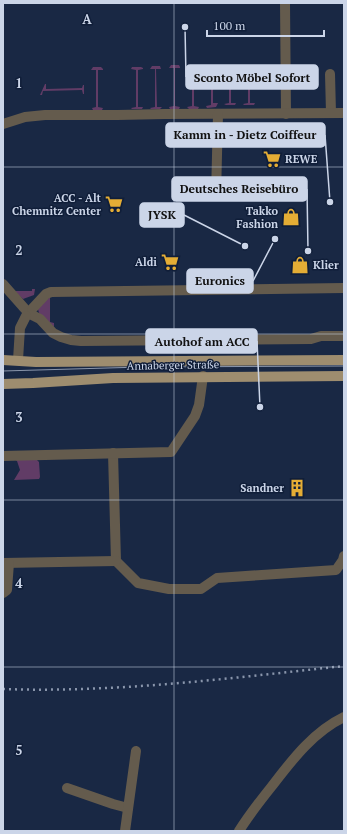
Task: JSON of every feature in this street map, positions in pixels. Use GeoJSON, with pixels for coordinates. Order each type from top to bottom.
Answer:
{"type":"FeatureCollection","features":[{"type":"Feature","properties":{"kind":"main road","name":"Annaberger Straße"},"geometry":{"type":"LineString","coordinates":[[3,360],[36,362],[344,360]]}},
{"type":"Feature","properties":{"kind":"main road","name":"Annaberger Straße"},"geometry":{"type":"LineString","coordinates":[[3,384],[113,378],[203,376],[344,376]]}},
{"type":"Feature","properties":{"kind":"lane"},"geometry":{"type":"LineString","coordinates":[[284,3],[286,114]]}},
{"type":"Feature","properties":{"kind":"lane"},"geometry":{"type":"LineString","coordinates":[[330,74],[331,113]]}},
{"type":"Feature","properties":{"kind":"lane"},"geometry":{"type":"LineString","coordinates":[[3,124],[25,117],[45,115],[344,113]]}},
{"type":"Feature","properties":{"kind":"lane"},"geometry":{"type":"LineString","coordinates":[[216,196],[218,114]]}},
{"type":"Feature","properties":{"kind":"lane"},"geometry":{"type":"LineString","coordinates":[[3,284],[29,312],[40,319],[53,333],[71,340],[311,340],[321,336],[344,336]]}},
{"type":"Feature","properties":{"kind":"lane"},"geometry":{"type":"LineString","coordinates":[[18,360],[20,328],[29,312],[46,294],[51,292],[344,288]]}},
{"type":"Feature","properties":{"kind":"lane"},"geometry":{"type":"LineString","coordinates":[[3,456],[171,452],[195,416],[199,405],[203,376]]}},
{"type":"Feature","properties":{"kind":"lane"},"geometry":{"type":"LineString","coordinates":[[113,453],[116,561],[138,583],[169,589],[201,589],[217,578],[336,570],[344,556]]}},
{"type":"Feature","properties":{"kind":"lane"},"geometry":{"type":"LineString","coordinates":[[3,593],[7,590],[6,563],[116,561]]}},
{"type":"Feature","properties":{"kind":"lane"},"geometry":{"type":"LineString","coordinates":[[239,831],[292,760],[307,743],[328,726],[344,717]]}},
{"type":"Feature","properties":{"kind":"lane"},"geometry":{"type":"LineString","coordinates":[[125,831],[136,751]]}},
{"type":"Feature","properties":{"kind":"lane"},"geometry":{"type":"LineString","coordinates":[[67,788],[128,808]]}},
{"type":"Feature","properties":{"kind":"shaded area"},"geometry":{"type":"Polygon","coordinates":[[[171,65],[179,65],[180,67],[175,68],[175,106],[180,107],[179,109],[170,109],[169,107],[174,106],[174,68],[169,68],[171,65]]]}},
{"type":"Feature","properties":{"kind":"shaded area"},"geometry":{"type":"Polygon","coordinates":[[[189,65],[197,65],[199,67],[194,68],[194,106],[199,107],[198,109],[189,109],[187,107],[192,106],[192,68],[187,68],[189,65]]]}},
{"type":"Feature","properties":{"kind":"shaded area"},"geometry":{"type":"Polygon","coordinates":[[[208,65],[216,65],[218,67],[213,68],[213,103],[218,103],[216,107],[207,108],[206,106],[211,105],[211,68],[206,68],[208,65]]]}},
{"type":"Feature","properties":{"kind":"shaded area"},"geometry":{"type":"Polygon","coordinates":[[[226,65],[234,65],[236,67],[231,68],[231,103],[236,103],[235,105],[224,104],[229,103],[229,68],[224,68],[226,65]]]}},
{"type":"Feature","properties":{"kind":"shaded area"},"geometry":{"type":"Polygon","coordinates":[[[245,65],[253,65],[255,67],[250,68],[250,103],[255,103],[254,105],[243,104],[248,103],[248,68],[243,68],[245,65]]]}},
{"type":"Feature","properties":{"kind":"shaded area"},"geometry":{"type":"Polygon","coordinates":[[[152,66],[160,66],[161,69],[156,69],[157,107],[162,107],[160,109],[150,108],[155,107],[155,69],[150,69],[152,66]]]}},
{"type":"Feature","properties":{"kind":"shaded area"},"geometry":{"type":"Polygon","coordinates":[[[93,67],[101,67],[103,69],[98,70],[98,107],[103,108],[102,110],[93,110],[92,108],[96,107],[96,70],[91,70],[93,67]]]}},
{"type":"Feature","properties":{"kind":"shaded area"},"geometry":{"type":"Polygon","coordinates":[[[132,67],[143,68],[138,70],[138,107],[143,107],[142,109],[131,108],[136,107],[136,70],[131,69],[132,67]]]}},
{"type":"Feature","properties":{"kind":"shaded area"},"geometry":{"type":"Polygon","coordinates":[[[45,84],[46,89],[82,88],[84,85],[84,94],[82,90],[43,91],[42,95],[40,95],[45,84]]]}},
{"type":"Feature","properties":{"kind":"shaded area"},"geometry":{"type":"Polygon","coordinates":[[[32,289],[35,289],[34,295],[23,299],[14,291],[32,291],[32,289]]]}},
{"type":"Feature","properties":{"kind":"shaded area"},"geometry":{"type":"Polygon","coordinates":[[[50,297],[50,322],[54,323],[54,327],[43,318],[38,309],[38,306],[50,297]]]}},
{"type":"Feature","properties":{"kind":"shaded area"},"geometry":{"type":"Polygon","coordinates":[[[14,459],[36,459],[39,462],[39,479],[14,480],[20,470],[17,461],[14,459]]]}},
{"type":"Feature","properties":{"kind":"tram line"},"geometry":{"type":"LineString","coordinates":[[3,371],[142,367],[344,366]]}},
{"type":"Feature","properties":{"kind":"railway"},"geometry":{"type":"LineString","coordinates":[[3,689],[46,690],[131,687],[217,680],[344,666]]}},
{"type":"Feature","properties":{"kind":"place","name":"Sconto Möbel Sofort"},"geometry":{"type":"Point","coordinates":[185,27]}},
{"type":"Feature","properties":{"kind":"place","name":"REWE"},"geometry":{"type":"Point","coordinates":[272,159]}},
{"type":"Feature","properties":{"kind":"place","name":"Kamm in - Dietz Coiffeur"},"geometry":{"type":"Point","coordinates":[330,202]}},
{"type":"Feature","properties":{"kind":"place","name":"ACC - Alt Chemnitz Center"},"geometry":{"type":"Point","coordinates":[114,204]}},
{"type":"Feature","properties":{"kind":"place","name":"Takko Fashion"},"geometry":{"type":"Point","coordinates":[291,217]}},
{"type":"Feature","properties":{"kind":"place","name":"Euronics"},"geometry":{"type":"Point","coordinates":[275,239]}},
{"type":"Feature","properties":{"kind":"place","name":"JYSK"},"geometry":{"type":"Point","coordinates":[245,246]}},
{"type":"Feature","properties":{"kind":"place","name":"Deutsches Reisebüro"},"geometry":{"type":"Point","coordinates":[308,251]}},
{"type":"Feature","properties":{"kind":"place","name":"Aldi"},"geometry":{"type":"Point","coordinates":[170,262]}},
{"type":"Feature","properties":{"kind":"place","name":"Klier"},"geometry":{"type":"Point","coordinates":[300,265]}},
{"type":"Feature","properties":{"kind":"place","name":"Autohof am ACC"},"geometry":{"type":"Point","coordinates":[260,407]}},
{"type":"Feature","properties":{"kind":"place","name":"Sandner"},"geometry":{"type":"Point","coordinates":[297,488]}}]}
